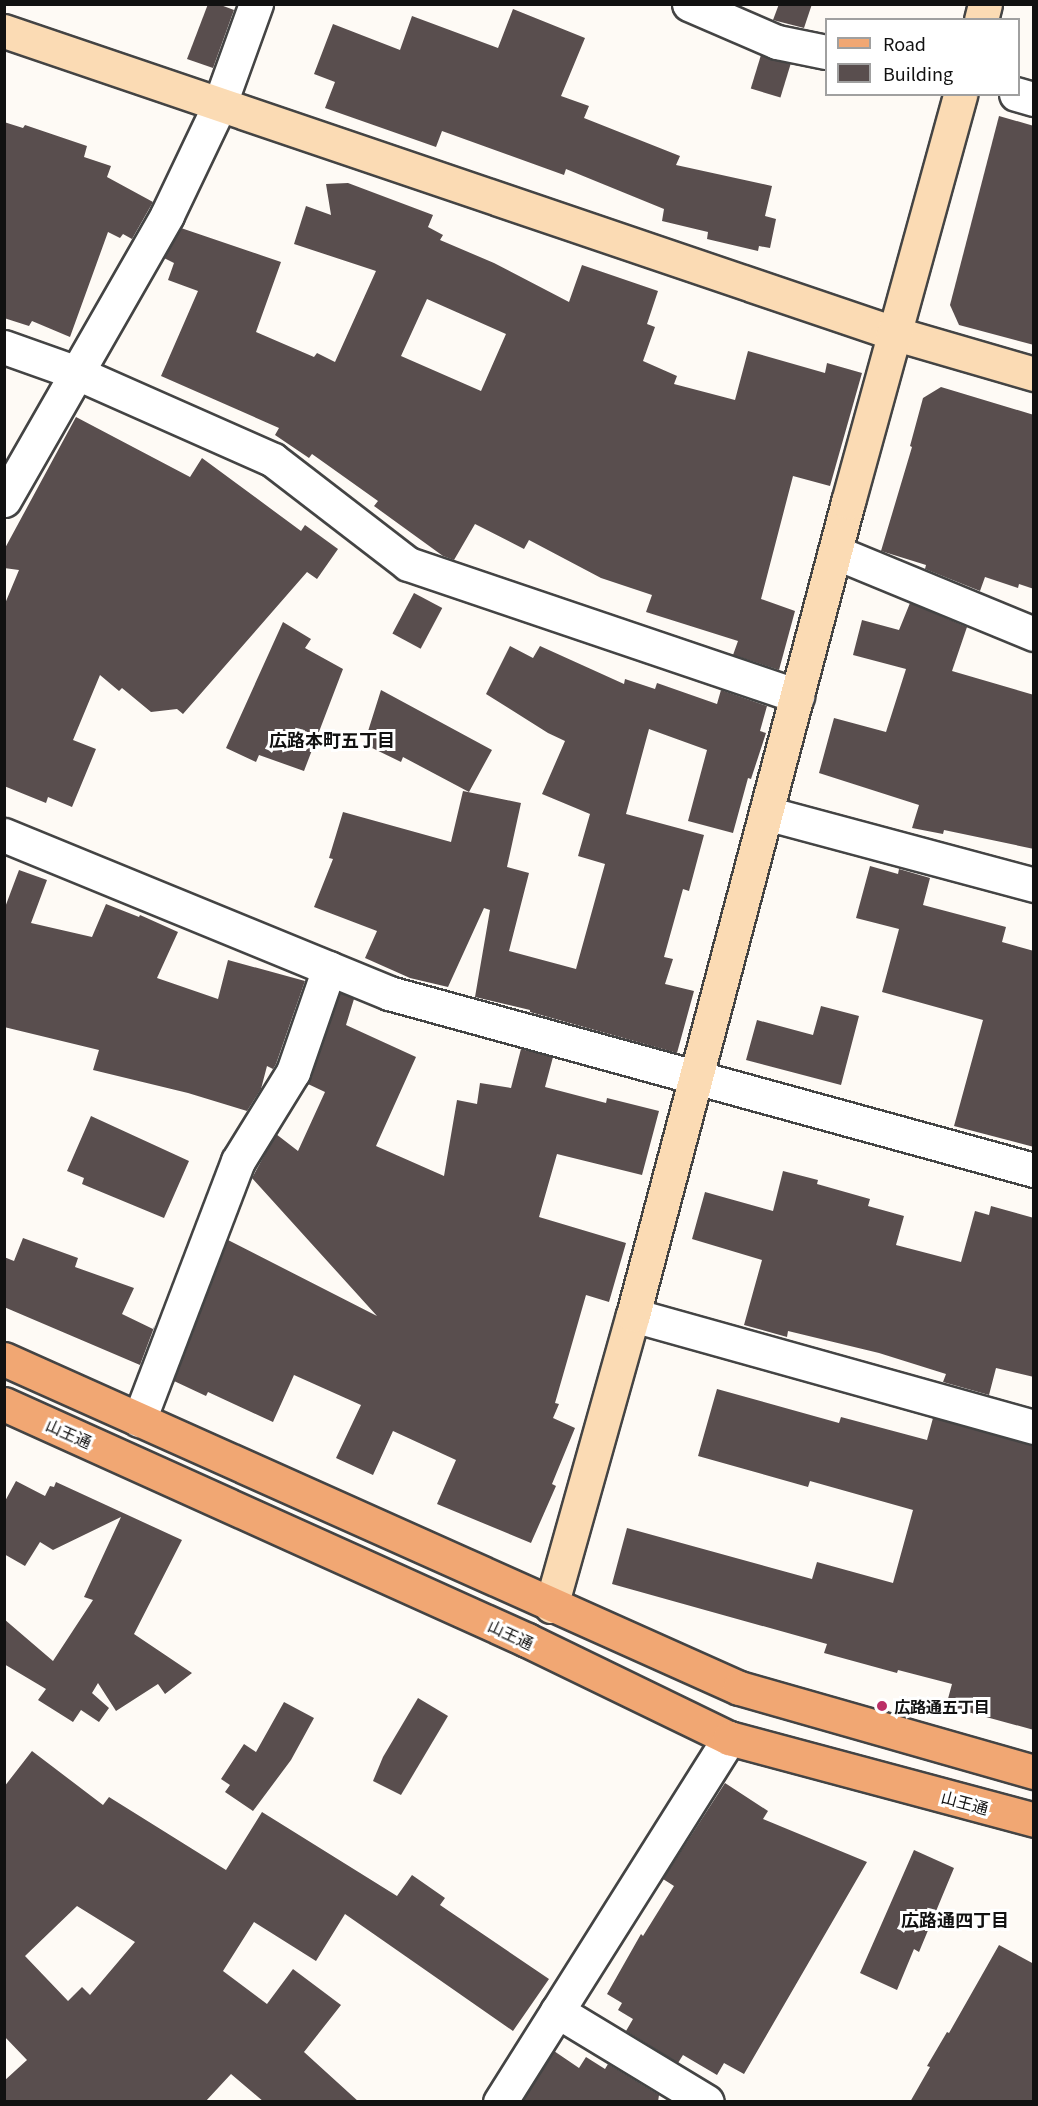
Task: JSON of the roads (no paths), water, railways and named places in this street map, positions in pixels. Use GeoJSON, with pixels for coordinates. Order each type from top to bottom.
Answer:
{"type":"FeatureCollection","features":[{"type":"Feature","properties":{"kind":"main road"},"geometry":{"type":"LineString","coordinates":[[4,1359],[551,1606],[739,1688],[1034,1772]]}},
{"type":"Feature","properties":{"kind":"main road","name":"山王通"},"geometry":{"type":"LineString","coordinates":[[4,1404],[527,1640],[729,1738],[1034,1820]]}},
{"type":"Feature","properties":{"kind":"street"},"geometry":{"type":"LineString","coordinates":[[4,500],[167,215],[219,106],[256,4]]}},
{"type":"Feature","properties":{"kind":"street"},"geometry":{"type":"LineString","coordinates":[[689,4],[777,42],[825,52]]}},
{"type":"Feature","properties":{"kind":"street"},"geometry":{"type":"LineString","coordinates":[[4,31],[219,106],[893,333],[1034,374]]}},
{"type":"Feature","properties":{"kind":"street"},"geometry":{"type":"LineString","coordinates":[[551,1606],[633,1315],[893,333],[959,96]]}},
{"type":"Feature","properties":{"kind":"street"},"geometry":{"type":"LineString","coordinates":[[4,347],[77,373],[273,460],[408,564],[797,696]]}},
{"type":"Feature","properties":{"kind":"street"},"geometry":{"type":"LineString","coordinates":[[835,552],[1034,634]]}},
{"type":"Feature","properties":{"kind":"street"},"geometry":{"type":"LineString","coordinates":[[766,813],[1034,885]]}},
{"type":"Feature","properties":{"kind":"street"},"geometry":{"type":"LineString","coordinates":[[4,835],[389,993],[1034,1170]]}},
{"type":"Feature","properties":{"kind":"street"},"geometry":{"type":"LineString","coordinates":[[139,1420],[238,1161],[293,1072],[329,969]]}},
{"type":"Feature","properties":{"kind":"street"},"geometry":{"type":"LineString","coordinates":[[633,1315],[1034,1427]]}},
{"type":"Feature","properties":{"kind":"street"},"geometry":{"type":"LineString","coordinates":[[500,2102],[729,1738]]}},
{"type":"Feature","properties":{"kind":"street"},"geometry":{"type":"LineString","coordinates":[[557,2011],[706,2102]]}},
{"type":"Feature","properties":{"kind":"place","name":"広路通五丁目"},"geometry":{"type":"Point","coordinates":[882,1706]}},
{"type":"Feature","properties":{"kind":"district","name":"広路本町五丁目"},"geometry":{"type":"Point","coordinates":[332,739]}},
{"type":"Feature","properties":{"kind":"district","name":"広路通四丁目"},"geometry":{"type":"Point","coordinates":[955,1919]}}]}
